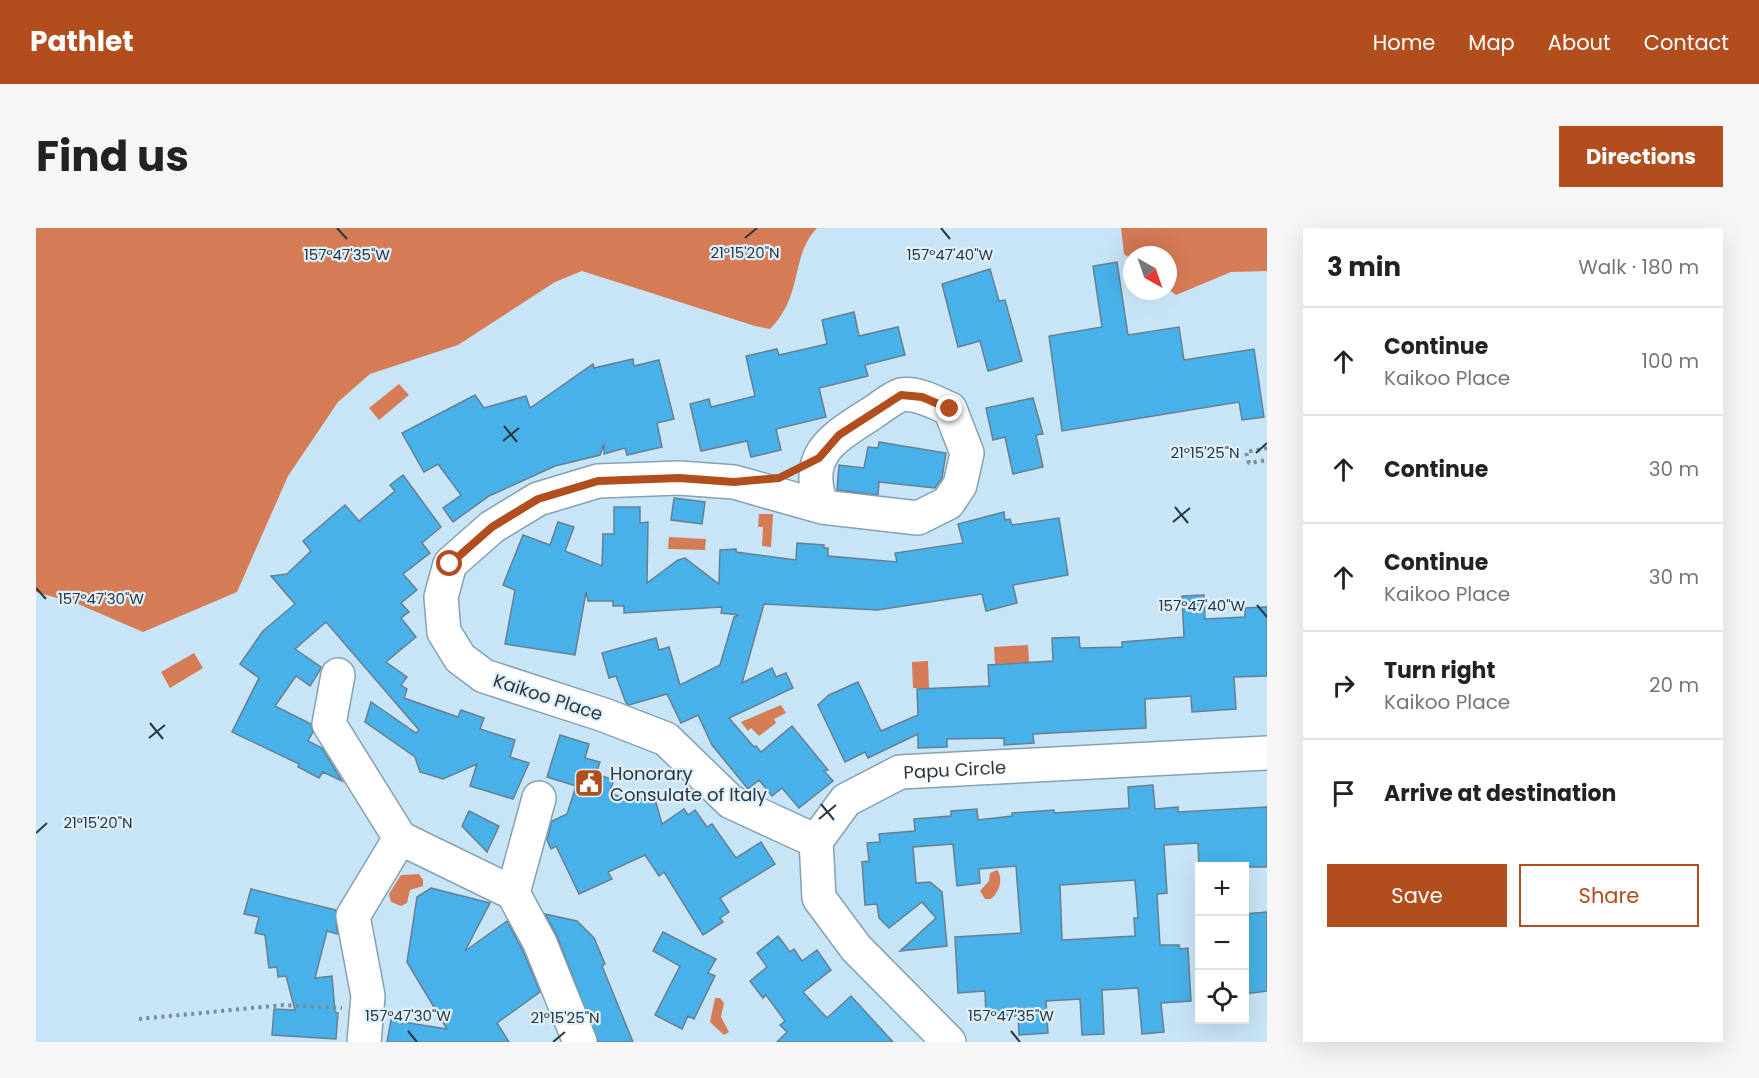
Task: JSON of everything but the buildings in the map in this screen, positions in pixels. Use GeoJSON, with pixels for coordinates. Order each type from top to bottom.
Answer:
{"type":"FeatureCollection","features":[{"type":"Feature","properties":{"kind":"street","name":"Kaikoo Place"},"geometry":{"type":"LineString","coordinates":[[816,841],[731,802],[666,739],[604,715],[484,676],[460,658],[444,632],[441,597],[450,564],[492,527],[538,499],[598,481],[679,478],[734,482],[822,507],[918,518],[948,503],[960,485],[967,453],[950,409],[922,397],[901,395],[839,435],[819,458]]}},
{"type":"Feature","properties":{"kind":"street"},"geometry":{"type":"LineString","coordinates":[[734,482],[779,478],[819,458]]}},
{"type":"Feature","properties":{"kind":"street"},"geometry":{"type":"LineString","coordinates":[[819,458],[813,474],[822,507]]}},
{"type":"Feature","properties":{"kind":"street"},"geometry":{"type":"LineString","coordinates":[[338,675],[329,724],[400,838],[513,893],[540,942],[580,1042]]}},
{"type":"Feature","properties":{"kind":"street","name":"Papu Circle"},"geometry":{"type":"LineString","coordinates":[[816,841],[846,800],[900,772],[1267,753]]}},
{"type":"Feature","properties":{"kind":"street"},"geometry":{"type":"LineString","coordinates":[[513,893],[539,798]]}},
{"type":"Feature","properties":{"kind":"street"},"geometry":{"type":"LineString","coordinates":[[364,1042],[368,996],[352,916],[400,838]]}},
{"type":"Feature","properties":{"kind":"street"},"geometry":{"type":"LineString","coordinates":[[816,841],[819,898],[856,948],[949,1042]]}},
{"type":"Feature","properties":{"kind":"path"},"geometry":{"type":"LineString","coordinates":[[1267,448],[1246,452],[1249,464],[1267,460]]}},
{"type":"Feature","properties":{"kind":"path"},"geometry":{"type":"LineString","coordinates":[[139,1019],[284,1005],[366,1010]]}},
{"type":"Feature","properties":{"kind":"shaded area"},"geometry":{"type":"Polygon","coordinates":[[[36,228],[817,228],[803,251],[788,303],[770,329],[582,271],[555,282],[458,345],[370,374],[338,402],[288,476],[237,592],[143,632],[78,604],[36,592],[36,228]]]}},
{"type":"Feature","properties":{"kind":"shaded area"},"geometry":{"type":"Polygon","coordinates":[[[1121,228],[1267,228],[1267,271],[1231,272],[1177,295],[1177,246],[1123,246],[1121,228]]]}},
{"type":"Feature","properties":{"kind":"shaded area"},"geometry":{"type":"Polygon","coordinates":[[[399,384],[409,395],[379,420],[369,408],[399,384]]]}},
{"type":"Feature","properties":{"kind":"shaded area"},"geometry":{"type":"Polygon","coordinates":[[[759,514],[773,514],[771,547],[762,546],[763,527],[758,527],[759,514]]]}},
{"type":"Feature","properties":{"kind":"shaded area"},"geometry":{"type":"Polygon","coordinates":[[[669,537],[706,539],[705,550],[668,549],[669,537]]]}},
{"type":"Feature","properties":{"kind":"shaded area"},"geometry":{"type":"Polygon","coordinates":[[[1028,645],[1029,662],[995,664],[994,647],[1028,645]]]}},
{"type":"Feature","properties":{"kind":"shaded area"},"geometry":{"type":"Polygon","coordinates":[[[194,653],[203,668],[170,688],[161,672],[194,653]]]}},
{"type":"Feature","properties":{"kind":"shaded area"},"geometry":{"type":"Polygon","coordinates":[[[928,661],[929,688],[913,688],[912,662],[928,661]]]}},
{"type":"Feature","properties":{"kind":"shaded area"},"geometry":{"type":"Polygon","coordinates":[[[781,705],[786,713],[774,719],[776,723],[759,736],[751,728],[748,731],[741,722],[781,705]]]}},
{"type":"Feature","properties":{"kind":"shaded area"},"geometry":{"type":"Polygon","coordinates":[[[997,870],[1000,877],[998,889],[991,899],[985,899],[980,891],[989,881],[990,873],[997,870]]]}},
{"type":"Feature","properties":{"kind":"shaded area"},"geometry":{"type":"Polygon","coordinates":[[[419,874],[423,880],[423,886],[410,890],[407,903],[401,906],[391,902],[389,894],[401,875],[419,874]]]}},
{"type":"Feature","properties":{"kind":"shaded area"},"geometry":{"type":"Polygon","coordinates":[[[715,998],[720,998],[724,1003],[721,1017],[729,1032],[724,1035],[710,1022],[715,998]]]}},
{"type":"Feature","properties":{"kind":"place","name":"Honorary Consulate of Italy"},"geometry":{"type":"Point","coordinates":[589,783]}},
{"type":"Feature","properties":{"kind":"route"},"geometry":{"type":"LineString","coordinates":[[450,564],[492,527],[538,499],[598,481],[679,478],[734,482],[779,478],[819,458],[839,435],[901,395],[922,397],[950,409]]}}]}
